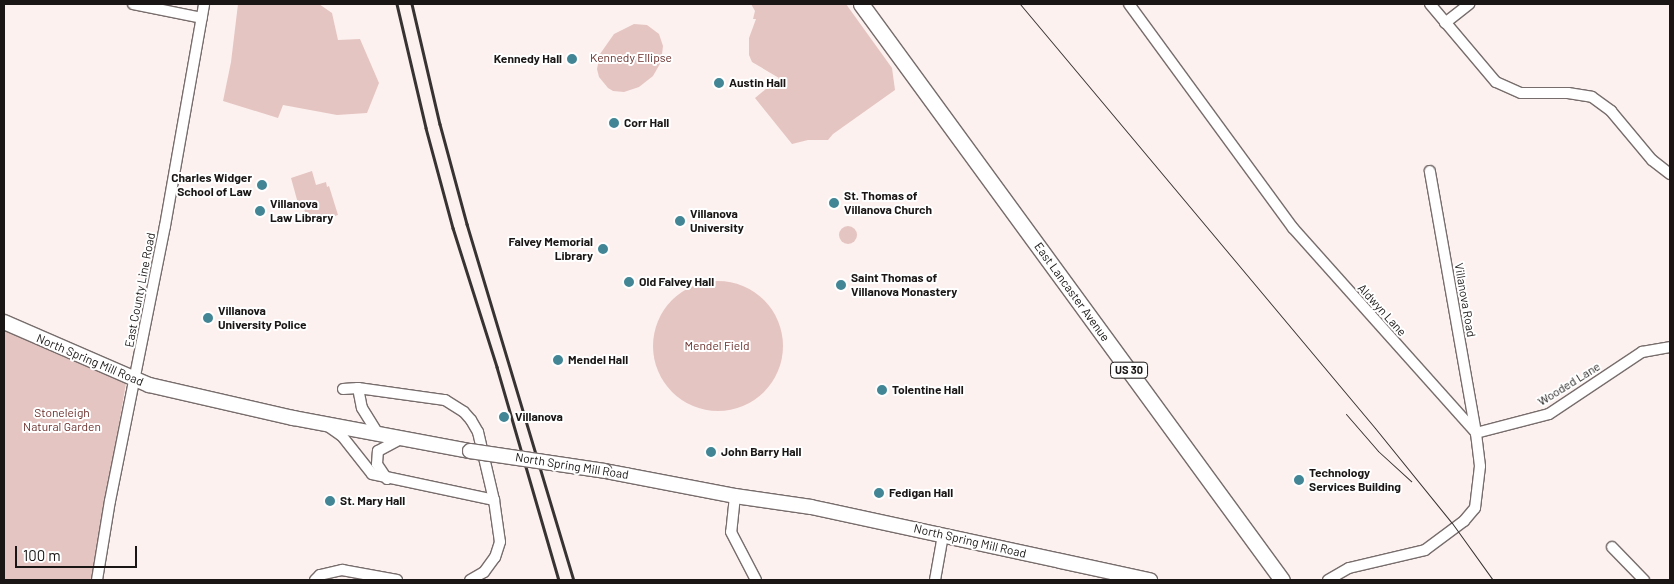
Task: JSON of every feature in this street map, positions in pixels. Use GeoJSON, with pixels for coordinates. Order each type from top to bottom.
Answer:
{"type":"FeatureCollection","features":[{"type":"Feature","properties":{"kind":"highway","name":"East Lancaster Avenue"},"geometry":{"type":"LineString","coordinates":[[861,4],[1282,580]]}},
{"type":"Feature","properties":{"kind":"main road","name":"North Spring Mill Road"},"geometry":{"type":"LineString","coordinates":[[4,322],[135,380],[179,393],[321,423],[470,451],[605,471],[735,496],[811,507],[1150,580]]}},
{"type":"Feature","properties":{"kind":"street"},"geometry":{"type":"LineString","coordinates":[[133,4],[202,18]]}},
{"type":"Feature","properties":{"kind":"street","name":"East County Line Road"},"geometry":{"type":"LineString","coordinates":[[97,580],[110,501],[166,226],[204,4]]}},
{"type":"Feature","properties":{"kind":"street","name":"Aldwyn Lane"},"geometry":{"type":"LineString","coordinates":[[1128,4],[1293,228],[1476,433]]}},
{"type":"Feature","properties":{"kind":"street"},"geometry":{"type":"LineString","coordinates":[[1430,4],[1496,82],[1521,94],[1568,92],[1592,97],[1611,111],[1652,160],[1670,174]]}},
{"type":"Feature","properties":{"kind":"street"},"geometry":{"type":"LineString","coordinates":[[1446,23],[1469,4]]}},
{"type":"Feature","properties":{"kind":"street","name":"Villanova Road"},"geometry":{"type":"LineString","coordinates":[[1430,171],[1476,433]]}},
{"type":"Feature","properties":{"kind":"street","name":"Wooded Lane"},"geometry":{"type":"LineString","coordinates":[[1476,433],[1549,414],[1642,352],[1670,346]]}},
{"type":"Feature","properties":{"kind":"street"},"geometry":{"type":"LineString","coordinates":[[358,388],[362,408],[378,434]]}},
{"type":"Feature","properties":{"kind":"street"},"geometry":{"type":"LineString","coordinates":[[343,389],[358,388],[445,400],[464,412],[478,432],[494,500],[500,542],[495,557],[484,572],[470,580]]}},
{"type":"Feature","properties":{"kind":"street"},"geometry":{"type":"LineString","coordinates":[[321,423],[332,428],[342,436],[372,474],[386,479],[494,500]]}},
{"type":"Feature","properties":{"kind":"street"},"geometry":{"type":"LineString","coordinates":[[1328,580],[1350,568],[1425,550],[1468,517],[1475,508],[1480,466],[1476,433]]}},
{"type":"Feature","properties":{"kind":"street"},"geometry":{"type":"LineString","coordinates":[[386,479],[377,464],[378,451],[402,438]]}},
{"type":"Feature","properties":{"kind":"street"},"geometry":{"type":"LineString","coordinates":[[735,496],[731,532],[756,580]]}},
{"type":"Feature","properties":{"kind":"street"},"geometry":{"type":"LineString","coordinates":[[935,580],[943,535]]}},
{"type":"Feature","properties":{"kind":"street"},"geometry":{"type":"LineString","coordinates":[[1612,547],[1644,580]]}},
{"type":"Feature","properties":{"kind":"street"},"geometry":{"type":"LineString","coordinates":[[315,580],[320,575],[342,570],[397,580]]}},
{"type":"Feature","properties":{"kind":"green space"},"geometry":{"type":"Polygon","coordinates":[[[238,4],[319,4],[332,13],[338,40],[360,39],[379,83],[367,113],[337,115],[283,105],[278,118],[223,101],[231,62],[238,4]]]}},
{"type":"Feature","properties":{"kind":"green space"},"geometry":{"type":"Polygon","coordinates":[[[751,4],[846,4],[892,68],[895,90],[833,134],[828,140],[808,140],[792,144],[755,98],[779,78],[752,62],[749,55],[749,38],[756,19],[753,19],[755,11],[751,4]]]}},
{"type":"Feature","properties":{"kind":"green space","name":"Kennedy Ellipse"},"geometry":{"type":"Polygon","coordinates":[[[634,24],[647,25],[659,34],[663,46],[661,62],[653,76],[639,87],[624,92],[613,91],[599,77],[597,69],[600,54],[614,34],[634,24]]]}},
{"type":"Feature","properties":{"kind":"green space"},"geometry":{"type":"Polygon","coordinates":[[[312,171],[316,185],[326,182],[327,187],[329,186],[338,215],[312,223],[311,220],[308,221],[303,206],[299,207],[291,178],[312,171]]]}},
{"type":"Feature","properties":{"kind":"green space"},"geometry":{"type":"Polygon","coordinates":[[[844,226],[852,226],[857,231],[855,242],[844,244],[839,239],[839,231],[844,226]]]}},
{"type":"Feature","properties":{"kind":"green space","name":"Mendel Field"},"geometry":{"type":"Polygon","coordinates":[[[718,281],[731,282],[743,286],[764,300],[778,321],[782,333],[782,359],[778,371],[764,392],[743,406],[731,410],[718,411],[705,410],[693,406],[672,392],[658,371],[654,359],[653,346],[654,333],[658,321],[672,300],[693,286],[705,282],[718,281]]]}},
{"type":"Feature","properties":{"kind":"green space","name":"Stoneleigh Natural Garden"},"geometry":{"type":"Polygon","coordinates":[[[4,329],[126,383],[93,580],[4,580],[4,329]]]}},
{"type":"Feature","properties":{"kind":"tram line"},"geometry":{"type":"LineString","coordinates":[[1020,4],[1375,428],[1452,523],[1493,580]]}},
{"type":"Feature","properties":{"kind":"tram line"},"geometry":{"type":"LineString","coordinates":[[1346,414],[1378,451],[1411,481]]}},
{"type":"Feature","properties":{"kind":"railway"},"geometry":{"type":"LineString","coordinates":[[397,4],[426,128],[453,228],[497,367],[559,580]]}},
{"type":"Feature","properties":{"kind":"railway"},"geometry":{"type":"LineString","coordinates":[[412,4],[440,124],[467,224],[574,580]]}},
{"type":"Feature","properties":{"kind":"place","name":"Kennedy Hall"},"geometry":{"type":"Point","coordinates":[572,59]}},
{"type":"Feature","properties":{"kind":"place","name":"Austin Hall"},"geometry":{"type":"Point","coordinates":[719,83]}},
{"type":"Feature","properties":{"kind":"place","name":"Corr Hall"},"geometry":{"type":"Point","coordinates":[614,123]}},
{"type":"Feature","properties":{"kind":"place","name":"Charles Widger School of Law"},"geometry":{"type":"Point","coordinates":[262,185]}},
{"type":"Feature","properties":{"kind":"place","name":"St. Thomas of Villanova Church"},"geometry":{"type":"Point","coordinates":[834,203]}},
{"type":"Feature","properties":{"kind":"place","name":"Villanova Law Library"},"geometry":{"type":"Point","coordinates":[260,211]}},
{"type":"Feature","properties":{"kind":"place","name":"Villanova University"},"geometry":{"type":"Point","coordinates":[680,221]}},
{"type":"Feature","properties":{"kind":"place","name":"Falvey Memorial Library"},"geometry":{"type":"Point","coordinates":[603,249]}},
{"type":"Feature","properties":{"kind":"place","name":"Old Falvey Hall"},"geometry":{"type":"Point","coordinates":[629,282]}},
{"type":"Feature","properties":{"kind":"place","name":"Saint Thomas of Villanova Monastery"},"geometry":{"type":"Point","coordinates":[841,285]}},
{"type":"Feature","properties":{"kind":"place","name":"Villanova University Police"},"geometry":{"type":"Point","coordinates":[208,318]}},
{"type":"Feature","properties":{"kind":"place","name":"Mendel Hall"},"geometry":{"type":"Point","coordinates":[558,360]}},
{"type":"Feature","properties":{"kind":"place","name":"Tolentine Hall"},"geometry":{"type":"Point","coordinates":[882,390]}},
{"type":"Feature","properties":{"kind":"place","name":"Villanova"},"geometry":{"type":"Point","coordinates":[504,417]}},
{"type":"Feature","properties":{"kind":"place","name":"John Barry Hall"},"geometry":{"type":"Point","coordinates":[711,452]}},
{"type":"Feature","properties":{"kind":"place","name":"Technology Services Building"},"geometry":{"type":"Point","coordinates":[1299,480]}},
{"type":"Feature","properties":{"kind":"place","name":"Fedigan Hall"},"geometry":{"type":"Point","coordinates":[879,493]}},
{"type":"Feature","properties":{"kind":"place","name":"St. Mary Hall"},"geometry":{"type":"Point","coordinates":[330,501]}}]}
